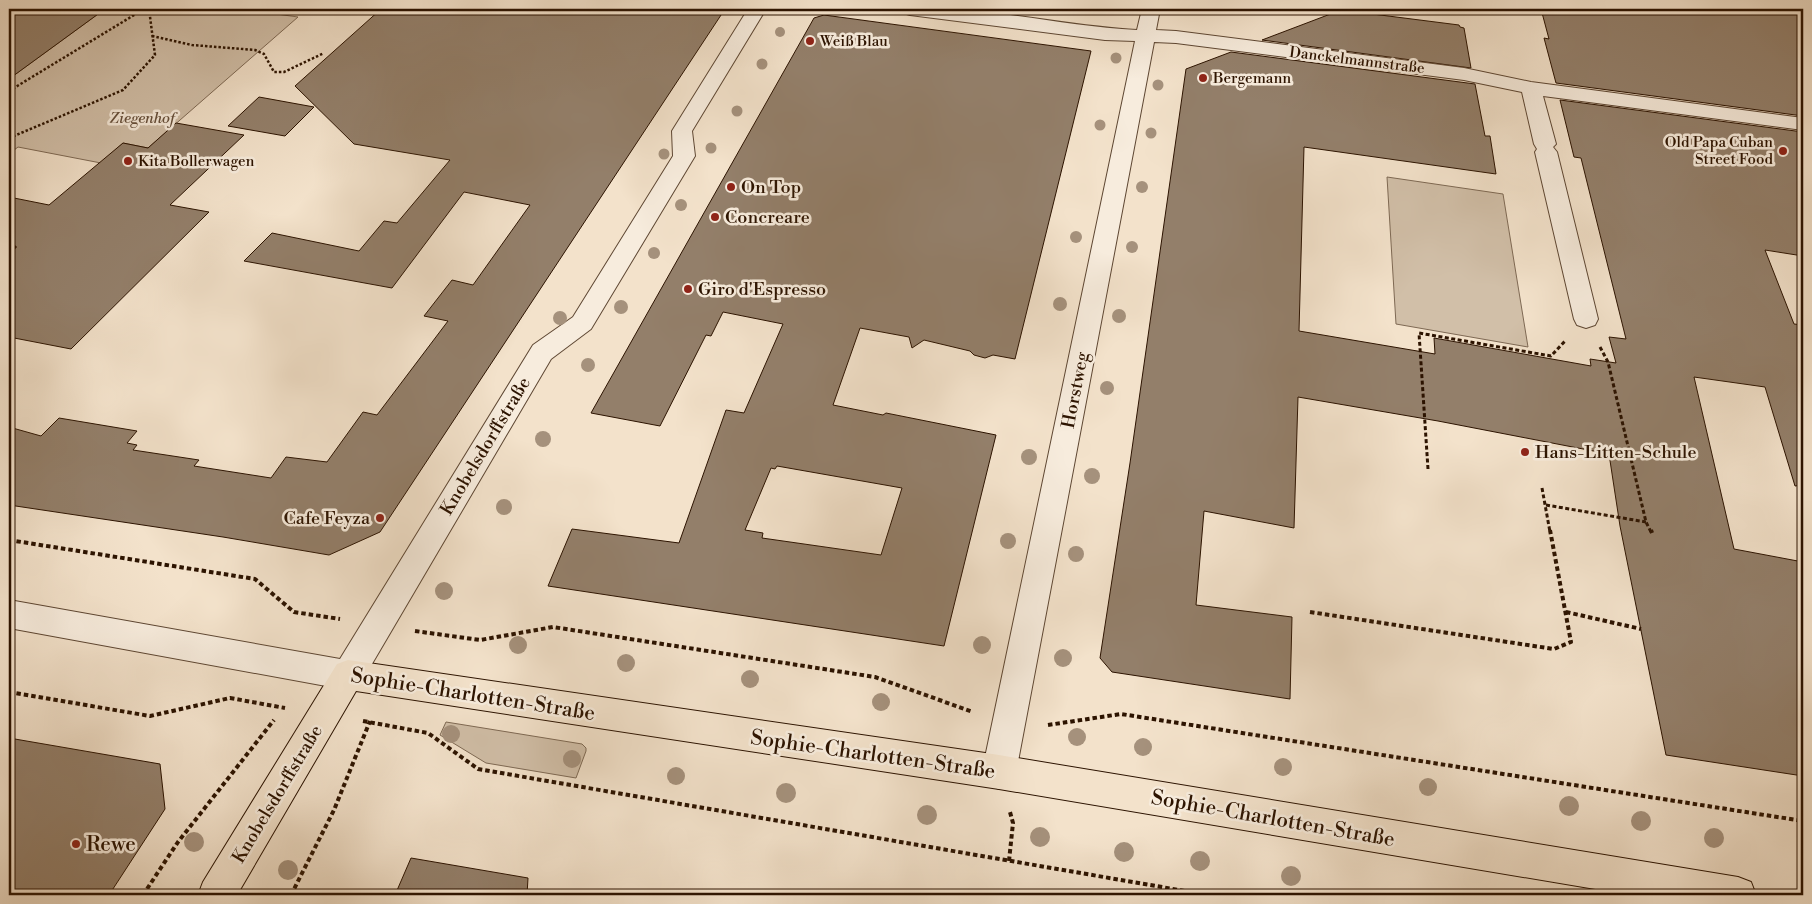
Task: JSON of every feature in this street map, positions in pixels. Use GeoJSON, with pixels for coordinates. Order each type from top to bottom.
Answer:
{"type":"FeatureCollection","features":[{"type":"Feature","properties":{"kind":"main road","name":"Sophie-Charlotten-Straße"},"geometry":{"type":"LineString","coordinates":[[348,675],[461,690],[634,719],[999,772],[1738,895]]}},
{"type":"Feature","properties":{"kind":"main road","name":"Knobelsdorffstraße"},"geometry":{"type":"LineString","coordinates":[[216,895],[348,675]]}},
{"type":"Feature","properties":{"kind":"street","name":"Knobelsdorffstraße"},"geometry":{"type":"LineString","coordinates":[[348,675],[402,582],[542,352],[582,323],[587,315],[684,156],[682,131],[756,9]]}},
{"type":"Feature","properties":{"kind":"street","name":"Danckelmannstraße"},"geometry":{"type":"LineString","coordinates":[[910,9],[1105,34],[1176,36],[1455,73],[1531,88],[1803,124]]}},
{"type":"Feature","properties":{"kind":"street","name":"Horstweg"},"geometry":{"type":"LineString","coordinates":[[999,772],[1151,9]]}},
{"type":"Feature","properties":{"kind":"street"},"geometry":{"type":"LineString","coordinates":[[1531,88],[1586,319]]}},
{"type":"Feature","properties":{"kind":"street","name":"Sophie-Charlotten-Straße"},"geometry":{"type":"LineString","coordinates":[[9,614],[348,675]]}},
{"type":"Feature","properties":{"kind":"path"},"geometry":{"type":"LineString","coordinates":[[9,90],[144,9]]}},
{"type":"Feature","properties":{"kind":"path"},"geometry":{"type":"LineString","coordinates":[[9,138],[123,90],[155,55],[149,9]]}},
{"type":"Feature","properties":{"kind":"path"},"geometry":{"type":"LineString","coordinates":[[152,36],[192,45],[255,50],[264,54],[274,72],[284,72],[324,53]]}},
{"type":"Feature","properties":{"kind":"path"},"geometry":{"type":"LineString","coordinates":[[9,253],[16,246]]}},
{"type":"Feature","properties":{"kind":"path"},"geometry":{"type":"LineString","coordinates":[[1428,469],[1419,333],[1551,356],[1586,319]]}},
{"type":"Feature","properties":{"kind":"path"},"geometry":{"type":"LineString","coordinates":[[1608,362],[1646,522],[1652,533]]}},
{"type":"Feature","properties":{"kind":"path"},"geometry":{"type":"LineString","coordinates":[[1310,612],[1554,650],[1571,642],[1542,488]]}},
{"type":"Feature","properties":{"kind":"path"},"geometry":{"type":"LineString","coordinates":[[1546,505],[1646,522]]}},
{"type":"Feature","properties":{"kind":"path"},"geometry":{"type":"LineString","coordinates":[[9,540],[255,579],[294,612],[308,614]]}},
{"type":"Feature","properties":{"kind":"path"},"geometry":{"type":"LineString","coordinates":[[1566,612],[1641,629]]}},
{"type":"Feature","properties":{"kind":"path"},"geometry":{"type":"LineString","coordinates":[[458,638],[480,640],[553,627],[875,678],[973,712]]}},
{"type":"Feature","properties":{"kind":"path"},"geometry":{"type":"LineString","coordinates":[[9,692],[150,716],[230,698],[241,700]]}},
{"type":"Feature","properties":{"kind":"path"},"geometry":{"type":"LineString","coordinates":[[1049,726],[1121,714],[1803,821]]}},
{"type":"Feature","properties":{"kind":"path"},"geometry":{"type":"LineString","coordinates":[[412,729],[428,733],[478,769],[1208,895]]}},
{"type":"Feature","properties":{"kind":"path"},"geometry":{"type":"LineString","coordinates":[[143,895],[178,842],[258,743]]}},
{"type":"Feature","properties":{"kind":"path"},"geometry":{"type":"LineString","coordinates":[[291,895],[305,870],[355,762]]}},
{"type":"Feature","properties":{"kind":"path"},"geometry":{"type":"LineString","coordinates":[[1009,861],[1013,824]]}},
{"type":"Feature","properties":{"kind":"green space","name":"Ziegenhof"},"geometry":{"type":"Polygon","coordinates":[[[105,9],[240,9],[298,17],[148,148],[123,143],[101,163],[18,147],[9,154],[9,79],[105,9]]]}},
{"type":"Feature","properties":{"kind":"green space"},"geometry":{"type":"Polygon","coordinates":[[[1387,177],[1503,194],[1528,347],[1396,324],[1387,177]]]}},
{"type":"Feature","properties":{"kind":"green space"},"geometry":{"type":"Polygon","coordinates":[[[446,722],[582,744],[586,751],[576,778],[486,763],[440,735],[446,722]]]}},
{"type":"Feature","properties":{"kind":"building"},"geometry":{"type":"Polygon","coordinates":[[[9,9],[105,9],[9,79],[9,9]]]}},
{"type":"Feature","properties":{"kind":"building"},"geometry":{"type":"Polygon","coordinates":[[[381,9],[725,9],[380,532],[329,555],[9,505],[9,427],[41,436],[59,418],[137,431],[127,443],[137,445],[133,450],[199,460],[194,466],[271,478],[286,457],[327,462],[363,412],[377,415],[448,321],[424,316],[452,280],[473,285],[530,205],[464,192],[392,288],[244,261],[272,233],[359,251],[384,221],[397,223],[450,160],[354,144],[295,86],[381,9]]]}},
{"type":"Feature","properties":{"kind":"building"},"geometry":{"type":"Polygon","coordinates":[[[1541,9],[1787,9],[1803,16],[1803,116],[1556,83],[1544,38],[1549,39],[1541,9]]]}},
{"type":"Feature","properties":{"kind":"building"},"geometry":{"type":"Polygon","coordinates":[[[1341,10],[1459,25],[1464,28],[1471,68],[1262,40],[1341,10]]]}},
{"type":"Feature","properties":{"kind":"building"},"geometry":{"type":"Polygon","coordinates":[[[824,15],[1091,51],[1015,359],[993,355],[985,358],[974,355],[970,351],[924,340],[912,348],[909,337],[860,328],[833,405],[883,415],[886,413],[996,435],[944,646],[548,586],[572,529],[679,543],[726,410],[744,413],[783,324],[723,312],[711,336],[706,335],[660,426],[591,413],[814,18],[824,15]],[[777,466],[775,469],[771,468],[745,530],[763,533],[762,538],[881,555],[902,488],[777,466]]]}},
{"type":"Feature","properties":{"kind":"building"},"geometry":{"type":"Polygon","coordinates":[[[1231,52],[1475,84],[1485,136],[1490,136],[1496,174],[1304,147],[1299,331],[1435,354],[1434,338],[1591,366],[1590,359],[1616,363],[1609,337],[1626,339],[1581,158],[1574,157],[1560,100],[1803,132],[1803,256],[1765,250],[1794,324],[1803,325],[1803,485],[1795,486],[1765,387],[1694,377],[1734,549],[1803,562],[1803,776],[1666,755],[1620,526],[1609,454],[1438,421],[1298,397],[1294,528],[1204,511],[1196,605],[1292,617],[1290,699],[1112,672],[1100,658],[1130,463],[1186,69],[1231,52]]]}},
{"type":"Feature","properties":{"kind":"building"},"geometry":{"type":"Polygon","coordinates":[[[259,97],[314,107],[285,136],[228,126],[259,97]]]}},
{"type":"Feature","properties":{"kind":"building"},"geometry":{"type":"Polygon","coordinates":[[[176,123],[244,135],[170,205],[209,212],[71,349],[9,337],[9,197],[49,205],[123,143],[148,148],[176,123]]]}},
{"type":"Feature","properties":{"kind":"building","name":"Rewe"},"geometry":{"type":"Polygon","coordinates":[[[9,738],[160,764],[165,809],[109,895],[9,895],[9,738]]]}},
{"type":"Feature","properties":{"kind":"building"},"geometry":{"type":"Polygon","coordinates":[[[411,858],[528,878],[527,895],[395,895],[411,858]]]}},
{"type":"Feature","properties":{"kind":"place","name":"Weiß Blau"},"geometry":{"type":"Point","coordinates":[810,41]}},
{"type":"Feature","properties":{"kind":"place","name":"Bergemann"},"geometry":{"type":"Point","coordinates":[1203,78]}},
{"type":"Feature","properties":{"kind":"place","name":"Old Papa Cuban Street Food"},"geometry":{"type":"Point","coordinates":[1783,151]}},
{"type":"Feature","properties":{"kind":"place","name":"Kita Bollerwagen"},"geometry":{"type":"Point","coordinates":[128,161]}},
{"type":"Feature","properties":{"kind":"place","name":"On Top"},"geometry":{"type":"Point","coordinates":[731,187]}},
{"type":"Feature","properties":{"kind":"place","name":"Concreare"},"geometry":{"type":"Point","coordinates":[715,217]}},
{"type":"Feature","properties":{"kind":"place","name":"Giro d'Espresso"},"geometry":{"type":"Point","coordinates":[688,289]}},
{"type":"Feature","properties":{"kind":"place","name":"Hans-Litten-Schule"},"geometry":{"type":"Point","coordinates":[1525,452]}},
{"type":"Feature","properties":{"kind":"place","name":"Cafe Feyza"},"geometry":{"type":"Point","coordinates":[380,518]}},
{"type":"Feature","properties":{"kind":"place","name":"Rewe"},"geometry":{"type":"Point","coordinates":[76,844]}}]}
